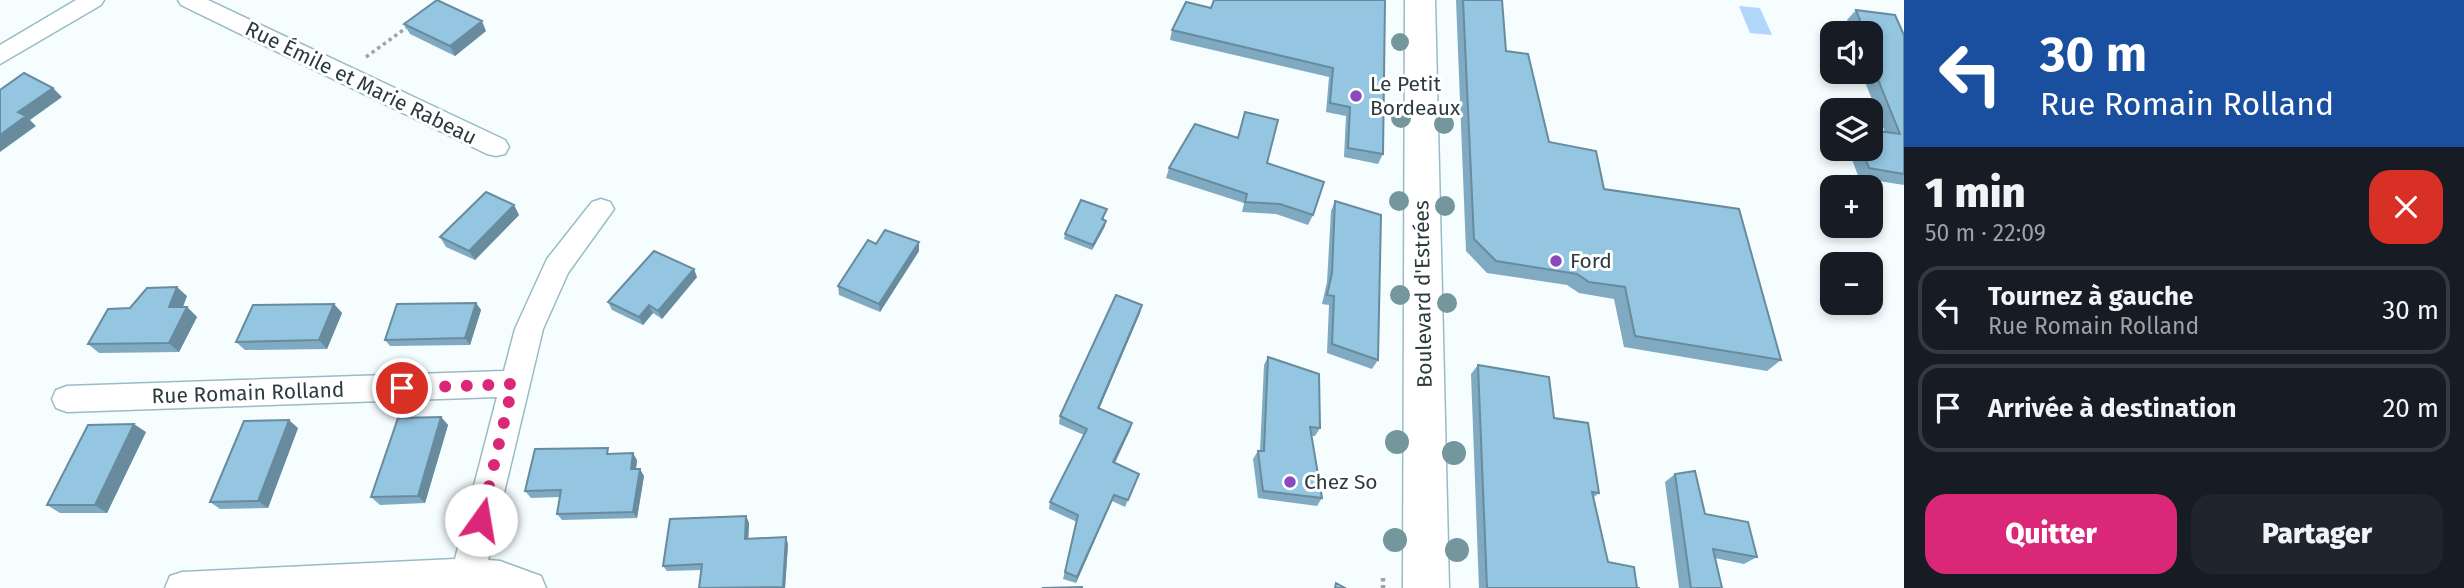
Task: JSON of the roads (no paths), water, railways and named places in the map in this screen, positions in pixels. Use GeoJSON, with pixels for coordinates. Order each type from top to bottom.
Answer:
{"type":"FeatureCollection","features":[{"type":"Feature","properties":{"kind":"main road","name":"Boulevard d'Estrées"},"geometry":{"type":"LineString","coordinates":[[1420,0],[1426,588]]}},
{"type":"Feature","properties":{"kind":"street"},"geometry":{"type":"LineString","coordinates":[[0,56],[93,0]]}},
{"type":"Feature","properties":{"kind":"street","name":"Rue Émile et Marie Rabeau"},"geometry":{"type":"LineString","coordinates":[[189,0],[496,147]]}},
{"type":"Feature","properties":{"kind":"street"},"geometry":{"type":"LineString","coordinates":[[466,581],[513,384],[541,298],[557,267],[601,209]]}},
{"type":"Feature","properties":{"kind":"street","name":"Rue Romain Rolland"},"geometry":{"type":"LineString","coordinates":[[67,399],[513,384]]}},
{"type":"Feature","properties":{"kind":"street"},"geometry":{"type":"LineString","coordinates":[[182,588],[466,581],[500,577],[529,588]]}},
{"type":"Feature","properties":{"kind":"water"},"geometry":{"type":"Polygon","coordinates":[[[1739,6],[1760,8],[1772,35],[1750,33],[1739,6]]]}},
{"type":"Feature","properties":{"kind":"place","name":"Le Petit Bordeaux"},"geometry":{"type":"Point","coordinates":[1356,96]}},
{"type":"Feature","properties":{"kind":"place","name":"Ford"},"geometry":{"type":"Point","coordinates":[1556,261]}},
{"type":"Feature","properties":{"kind":"place","name":"Chez So"},"geometry":{"type":"Point","coordinates":[1290,482]}}]}
